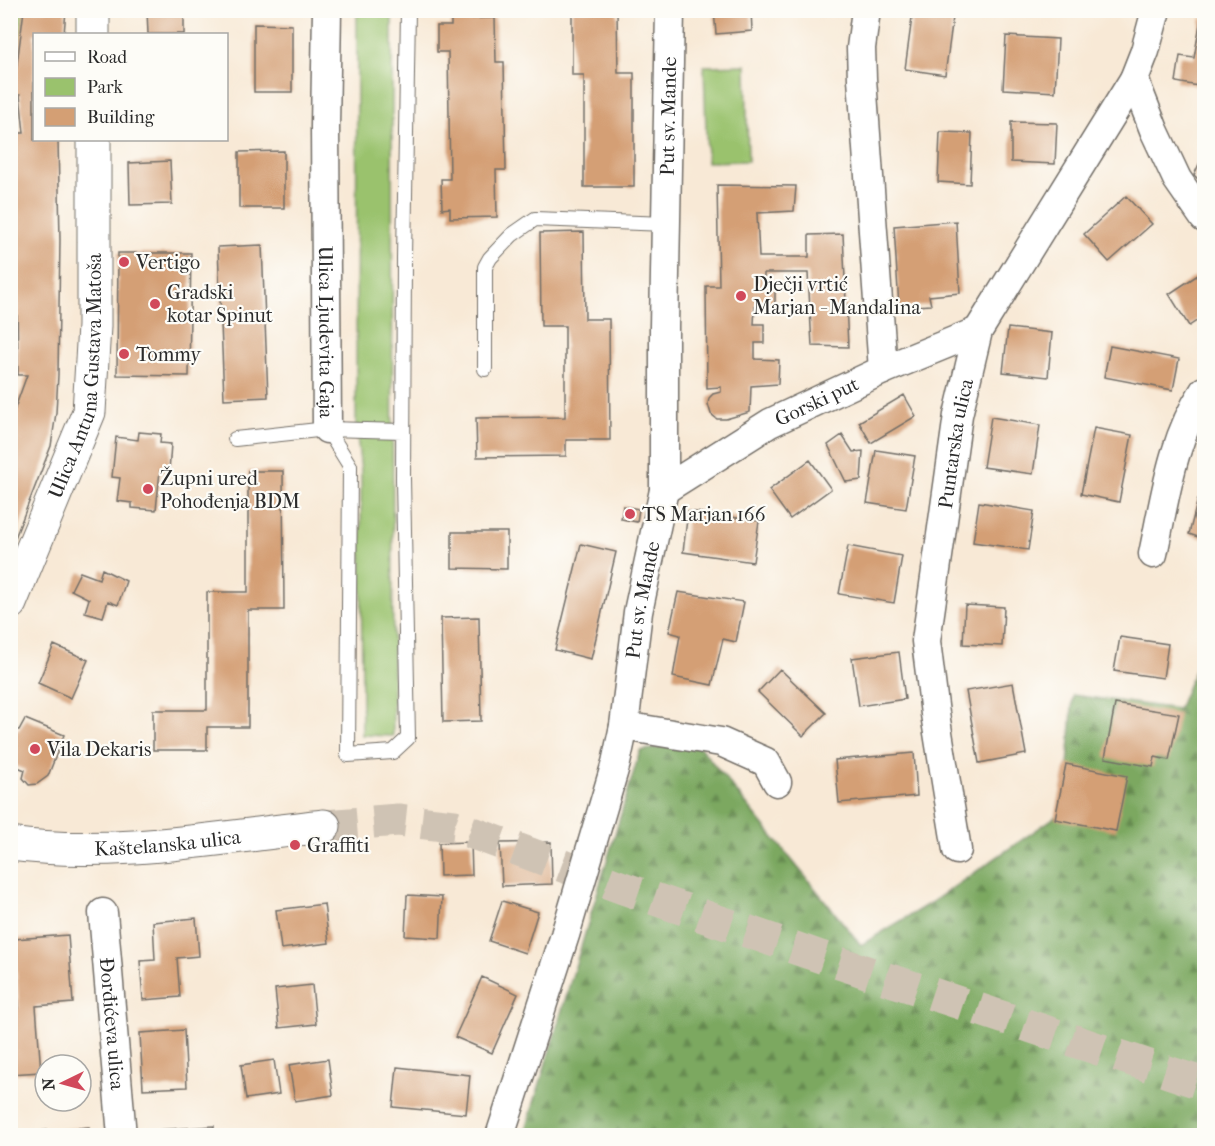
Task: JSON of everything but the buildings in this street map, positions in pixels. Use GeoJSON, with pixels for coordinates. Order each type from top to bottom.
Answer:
{"type":"FeatureCollection","features":[{"type":"Feature","properties":{"kind":"street"},"geometry":{"type":"LineString","coordinates":[[93,10],[93,33]]}},
{"type":"Feature","properties":{"kind":"street","name":"Ulica Ljudevita Gaja"},"geometry":{"type":"LineString","coordinates":[[327,10],[325,127],[327,429]]}},
{"type":"Feature","properties":{"kind":"street","name":"Put sv. Mande"},"geometry":{"type":"LineString","coordinates":[[500,1136],[600,821],[624,726],[638,612],[664,490],[670,10]]}},
{"type":"Feature","properties":{"kind":"street"},"geometry":{"type":"LineString","coordinates":[[866,10],[861,48],[861,80],[883,370]]}},
{"type":"Feature","properties":{"kind":"street","name":"Puntarska ulica"},"geometry":{"type":"LineString","coordinates":[[957,850],[934,714],[926,641],[958,415],[978,331],[1134,79],[1145,51],[1156,10]]}},
{"type":"Feature","properties":{"kind":"street"},"geometry":{"type":"LineString","coordinates":[[1134,79],[1177,179],[1204,218]]}},
{"type":"Feature","properties":{"kind":"street","name":"Ulica Antuna Gustava Matoša"},"geometry":{"type":"LineString","coordinates":[[10,603],[89,412],[94,326],[94,141]]}},
{"type":"Feature","properties":{"kind":"street","name":"Gorski put"},"geometry":{"type":"LineString","coordinates":[[664,490],[770,423],[883,370],[978,331]]}},
{"type":"Feature","properties":{"kind":"street"},"geometry":{"type":"LineString","coordinates":[[1153,554],[1179,438],[1204,391]]}},
{"type":"Feature","properties":{"kind":"street"},"geometry":{"type":"LineString","coordinates":[[624,726],[721,742],[766,762],[777,782]]}},
{"type":"Feature","properties":{"kind":"street","name":"Kaštelanska ulica"},"geometry":{"type":"LineString","coordinates":[[10,844],[71,849],[150,845],[324,826]]}},
{"type":"Feature","properties":{"kind":"street","name":"Đorđićeva ulica"},"geometry":{"type":"LineString","coordinates":[[103,913],[122,1136]]}},
{"type":"Feature","properties":{"kind":"lane"},"geometry":{"type":"LineString","coordinates":[[235,439],[327,429],[403,431],[408,10]]}},
{"type":"Feature","properties":{"kind":"lane"},"geometry":{"type":"LineString","coordinates":[[486,369],[485,267],[490,258],[512,235],[535,219],[666,224]]}},
{"type":"Feature","properties":{"kind":"lane","name":"Ulica Ljudevita Gaja"},"geometry":{"type":"LineString","coordinates":[[327,429],[350,466],[348,755],[393,752],[408,738],[403,431]]}},
{"type":"Feature","properties":{"kind":"green space"},"geometry":{"type":"Polygon","coordinates":[[[10,11],[24,11],[13,95],[11,95],[10,11]]]}},
{"type":"Feature","properties":{"kind":"green space"},"geometry":{"type":"Polygon","coordinates":[[[357,11],[392,11],[393,736],[362,735],[361,471],[356,428],[357,11]]]}},
{"type":"Feature","properties":{"kind":"green space"},"geometry":{"type":"Polygon","coordinates":[[[746,65],[748,161],[707,162],[704,66],[746,65]]]}},
{"type":"Feature","properties":{"kind":"green space"},"geometry":{"type":"Polygon","coordinates":[[[1204,648],[1204,1135],[524,1136],[640,751],[695,741],[861,945],[932,902],[1065,810],[1073,695],[1178,709],[1204,648]]]}},
{"type":"Feature","properties":{"kind":"tunnel"},"geometry":{"type":"LineString","coordinates":[[324,826],[398,820],[454,826],[818,956],[1204,1084]]}},
{"type":"Feature","properties":{"kind":"place","name":"Vertigo"},"geometry":{"type":"Point","coordinates":[124,262]}},
{"type":"Feature","properties":{"kind":"place","name":"Dječji vrtić Marjan - Mandalina"},"geometry":{"type":"Point","coordinates":[741,296]}},
{"type":"Feature","properties":{"kind":"place","name":"Gradski kotar Spinut"},"geometry":{"type":"Point","coordinates":[155,304]}},
{"type":"Feature","properties":{"kind":"place","name":"Tommy"},"geometry":{"type":"Point","coordinates":[124,354]}},
{"type":"Feature","properties":{"kind":"place","name":"Župni ured Pohođenja BDM"},"geometry":{"type":"Point","coordinates":[148,489]}},
{"type":"Feature","properties":{"kind":"place","name":"TS Marjan 166"},"geometry":{"type":"Point","coordinates":[630,514]}},
{"type":"Feature","properties":{"kind":"place","name":"Vila Dekaris"},"geometry":{"type":"Point","coordinates":[35,749]}},
{"type":"Feature","properties":{"kind":"place","name":"Graffiti"},"geometry":{"type":"Point","coordinates":[295,845]}}]}
